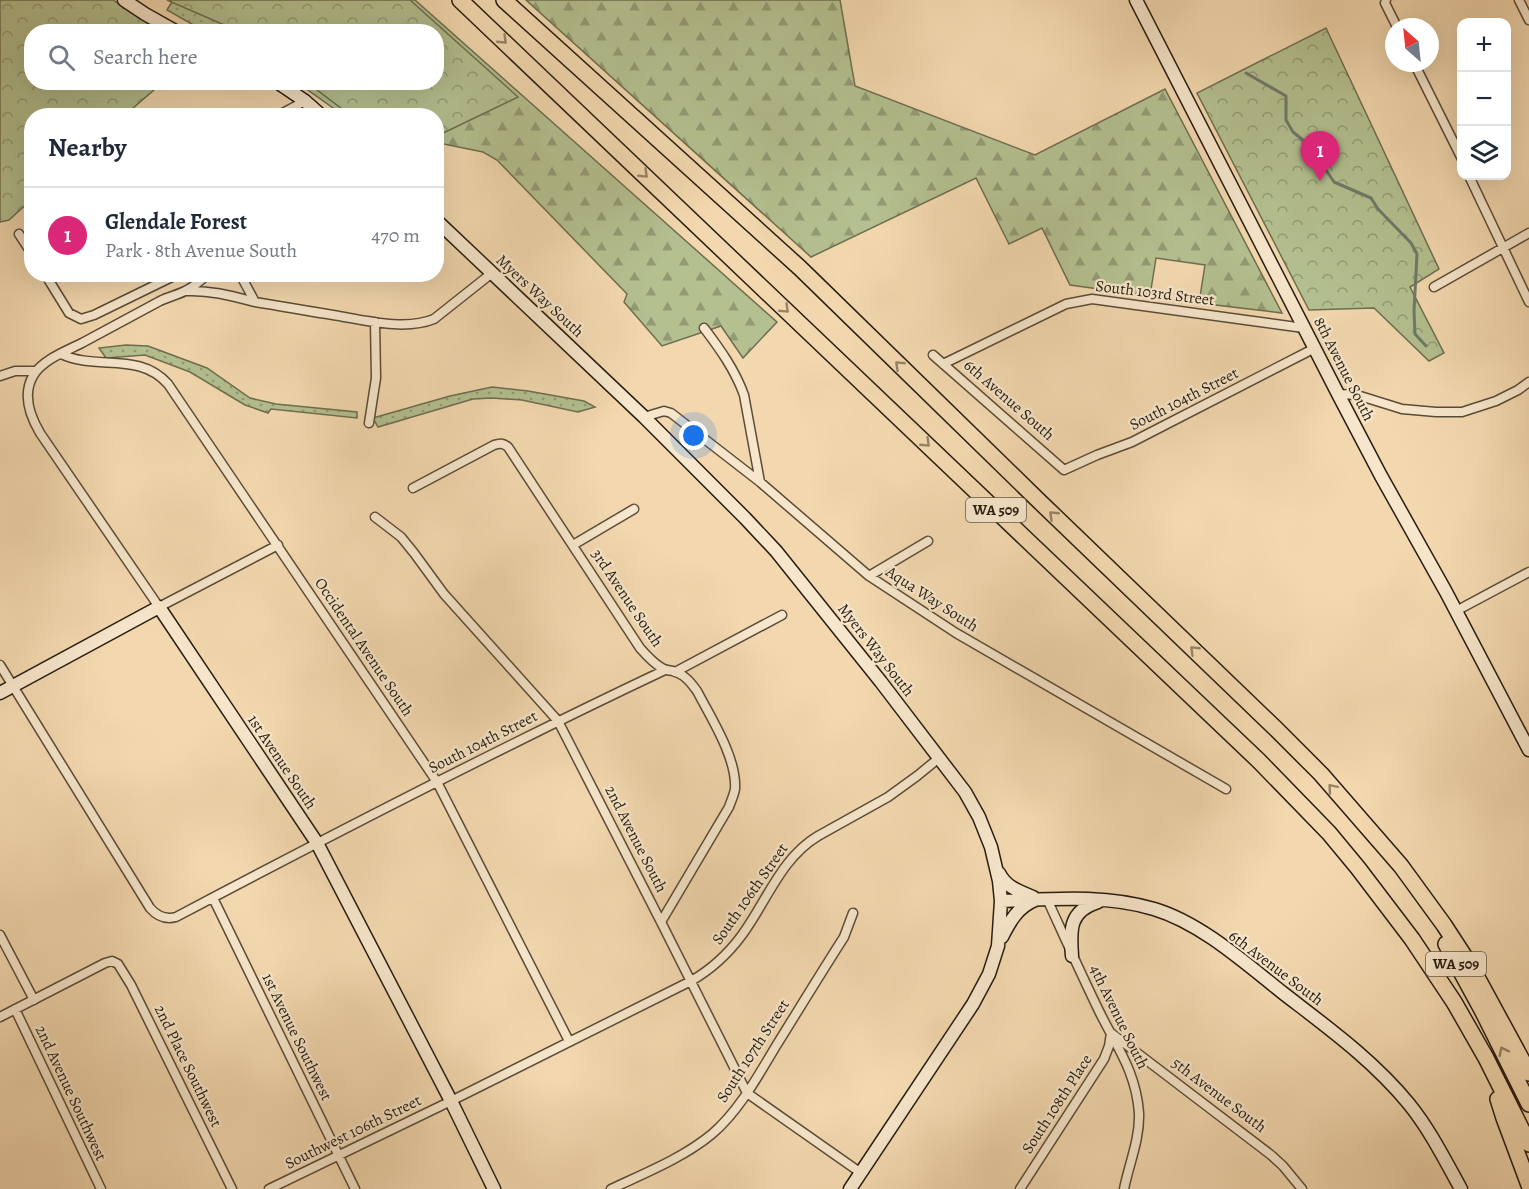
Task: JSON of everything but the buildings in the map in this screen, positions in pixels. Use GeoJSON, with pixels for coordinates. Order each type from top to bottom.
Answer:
{"type":"FeatureCollection","features":[{"type":"Feature","properties":{"kind":"highway","name":"WA 509"},"geometry":{"type":"LineString","coordinates":[[460,0],[1259,761],[1329,833],[1388,906],[1435,972],[1486,1058],[1529,1144]]}},
{"type":"Feature","properties":{"kind":"highway","name":"WA 509"},"geometry":{"type":"LineString","coordinates":[[504,0],[800,268],[1321,774],[1371,832],[1442,937],[1529,1104]]}},
{"type":"Feature","properties":{"kind":"highway"},"geometry":{"type":"LineString","coordinates":[[1371,832],[1401,866],[1444,925],[1472,968],[1529,1073]]}},
{"type":"Feature","properties":{"kind":"highway"},"geometry":{"type":"LineString","coordinates":[[1486,1058],[1504,1118],[1529,1185]]}},
{"type":"Feature","properties":{"kind":"street"},"geometry":{"type":"LineString","coordinates":[[124,0],[163,24]]}},
{"type":"Feature","properties":{"kind":"street","name":"8th Avenue South"},"geometry":{"type":"LineString","coordinates":[[1136,0],[1338,394],[1529,750]]}},
{"type":"Feature","properties":{"kind":"street"},"geometry":{"type":"LineString","coordinates":[[1386,0],[1385,3],[1392,18]]}},
{"type":"Feature","properties":{"kind":"street"},"geometry":{"type":"LineString","coordinates":[[1519,0],[1529,20]]}},
{"type":"Feature","properties":{"kind":"street"},"geometry":{"type":"LineString","coordinates":[[1418,72],[1457,151]]}},
{"type":"Feature","properties":{"kind":"street"},"geometry":{"type":"LineString","coordinates":[[289,90],[313,108]]}},
{"type":"Feature","properties":{"kind":"street"},"geometry":{"type":"LineString","coordinates":[[292,108],[305,101]]}},
{"type":"Feature","properties":{"kind":"street"},"geometry":{"type":"LineString","coordinates":[[1471,180],[1529,302]]}},
{"type":"Feature","properties":{"kind":"street","name":"Myers Way South"},"geometry":{"type":"LineString","coordinates":[[444,228],[683,454],[776,551],[954,777],[973,804],[986,833],[994,857],[1001,901],[998,946],[989,974],[973,1004],[850,1189]]}},
{"type":"Feature","properties":{"kind":"street"},"geometry":{"type":"LineString","coordinates":[[19,234],[24,242]]}},
{"type":"Feature","properties":{"kind":"street"},"geometry":{"type":"LineString","coordinates":[[1434,287],[1529,234]]}},
{"type":"Feature","properties":{"kind":"street"},"geometry":{"type":"LineString","coordinates":[[0,376],[15,371],[36,371],[61,354],[165,298],[185,291],[203,290],[255,302],[375,322],[418,324],[435,319],[492,273]]}},
{"type":"Feature","properties":{"kind":"street"},"geometry":{"type":"LineString","coordinates":[[50,282],[69,313],[81,319],[162,282]]}},
{"type":"Feature","properties":{"kind":"street"},"geometry":{"type":"LineString","coordinates":[[185,291],[197,282]]}},
{"type":"Feature","properties":{"kind":"street"},"geometry":{"type":"LineString","coordinates":[[244,282],[255,302]]}},
{"type":"Feature","properties":{"kind":"street","name":"South 103rd Street"},"geometry":{"type":"LineString","coordinates":[[943,364],[1066,304],[1092,299],[1304,328]]}},
{"type":"Feature","properties":{"kind":"street"},"geometry":{"type":"LineString","coordinates":[[369,423],[376,378],[375,322]]}},
{"type":"Feature","properties":{"kind":"street"},"geometry":{"type":"LineString","coordinates":[[704,328],[729,362],[740,382],[760,482]]}},
{"type":"Feature","properties":{"kind":"street","name":"South 104th Street"},"geometry":{"type":"LineString","coordinates":[[1064,470],[1097,454],[1131,442],[1315,348]]}},
{"type":"Feature","properties":{"kind":"street","name":"Occidental Avenue South"},"geometry":{"type":"LineString","coordinates":[[61,354],[86,361],[137,365],[150,369],[168,384],[436,782],[569,1041]]}},
{"type":"Feature","properties":{"kind":"street","name":"6th Avenue South"},"geometry":{"type":"LineString","coordinates":[[933,355],[1064,470]]}},
{"type":"Feature","properties":{"kind":"street","name":"1st Avenue South"},"geometry":{"type":"LineString","coordinates":[[36,371],[27,395],[35,425],[317,843],[494,1189]]}},
{"type":"Feature","properties":{"kind":"street"},"geometry":{"type":"LineString","coordinates":[[1338,394],[1357,395],[1402,409],[1462,412],[1496,401],[1529,382]]}},
{"type":"Feature","properties":{"kind":"street","name":"Aqua Way South"},"geometry":{"type":"LineString","coordinates":[[644,417],[664,411],[671,412],[760,482],[869,576],[956,633],[1226,789]]}},
{"type":"Feature","properties":{"kind":"street","name":"3rd Avenue South"},"geometry":{"type":"LineString","coordinates":[[413,488],[494,445],[500,443],[508,447],[640,648],[650,660],[665,670],[675,672]]}},
{"type":"Feature","properties":{"kind":"street"},"geometry":{"type":"LineString","coordinates":[[573,545],[634,509]]}},
{"type":"Feature","properties":{"kind":"street","name":"2nd Avenue South"},"geometry":{"type":"LineString","coordinates":[[375,517],[401,537],[444,594],[558,721],[747,1093],[861,1173]]}},
{"type":"Feature","properties":{"kind":"street"},"geometry":{"type":"LineString","coordinates":[[869,576],[928,541]]}},
{"type":"Feature","properties":{"kind":"street"},"geometry":{"type":"LineString","coordinates":[[0,693],[278,545]]}},
{"type":"Feature","properties":{"kind":"street"},"geometry":{"type":"LineString","coordinates":[[1456,611],[1529,572]]}},
{"type":"Feature","properties":{"kind":"street"},"geometry":{"type":"LineString","coordinates":[[675,672],[782,615]]}},
{"type":"Feature","properties":{"kind":"street"},"geometry":{"type":"LineString","coordinates":[[0,665],[13,686]]}},
{"type":"Feature","properties":{"kind":"street","name":"South 104th Street"},"geometry":{"type":"LineString","coordinates":[[13,686],[150,908],[162,917],[170,919],[436,782],[665,670]]}},
{"type":"Feature","properties":{"kind":"street"},"geometry":{"type":"LineString","coordinates":[[661,922],[729,807],[735,789],[729,755],[702,702],[691,682],[675,672]]}},
{"type":"Feature","properties":{"kind":"street","name":"South 106th Street"},"geometry":{"type":"LineString","coordinates":[[451,1101],[708,971],[724,957],[743,934],[788,862],[803,846],[888,797],[939,758]]}},
{"type":"Feature","properties":{"kind":"street"},"geometry":{"type":"LineString","coordinates":[[994,857],[1000,875],[1008,885],[1016,891],[1043,899]]}},
{"type":"Feature","properties":{"kind":"street","name":"1st Avenue Southwest"},"geometry":{"type":"LineString","coordinates":[[213,898],[355,1189]]}},
{"type":"Feature","properties":{"kind":"street"},"geometry":{"type":"LineString","coordinates":[[998,946],[1016,912],[1029,903],[1043,899]]}},
{"type":"Feature","properties":{"kind":"street","name":"4th Avenue South"},"geometry":{"type":"LineString","coordinates":[[1043,899],[1130,1072],[1136,1092],[1139,1114],[1136,1141],[1124,1189]]}},
{"type":"Feature","properties":{"kind":"street"},"geometry":{"type":"LineString","coordinates":[[1072,956],[1071,927],[1074,919],[1088,905],[1106,899]]}},
{"type":"Feature","properties":{"kind":"street","name":"6th Avenue South"},"geometry":{"type":"LineString","coordinates":[[1001,901],[1106,899],[1157,910],[1190,925],[1238,957],[1372,1065],[1408,1103],[1431,1134],[1461,1189]]}},
{"type":"Feature","properties":{"kind":"street","name":"South 107th Street"},"geometry":{"type":"LineString","coordinates":[[611,1189],[669,1161],[699,1143],[726,1120],[747,1093],[844,937],[853,914]]}},
{"type":"Feature","properties":{"kind":"street"},"geometry":{"type":"LineString","coordinates":[[0,935],[34,999],[0,1017]]}},
{"type":"Feature","properties":{"kind":"street","name":"2nd Place Southwest"},"geometry":{"type":"LineString","coordinates":[[34,999],[105,963],[112,961],[118,964],[131,985],[232,1189]]}},
{"type":"Feature","properties":{"kind":"street","name":"2nd Avenue Southwest"},"geometry":{"type":"LineString","coordinates":[[15,1009],[101,1189]]}},
{"type":"Feature","properties":{"kind":"street","name":"South 108th Place"},"geometry":{"type":"LineString","coordinates":[[1020,1189],[1104,1059],[1111,1033]]}},
{"type":"Feature","properties":{"kind":"street","name":"5th Avenue South"},"geometry":{"type":"LineString","coordinates":[[1111,1033],[1271,1155],[1302,1189]]}},
{"type":"Feature","properties":{"kind":"street","name":"Southwest 106th Street"},"geometry":{"type":"LineString","coordinates":[[269,1189],[451,1101]]}},
{"type":"Feature","properties":{"kind":"green space"},"geometry":{"type":"Polygon","coordinates":[[[0,0],[113,0],[149,24],[24,24],[24,90],[154,90],[133,108],[24,108],[24,206],[9,220],[0,222],[0,0]]]}},
{"type":"Feature","properties":{"kind":"green space"},"geometry":{"type":"Polygon","coordinates":[[[167,0],[410,0],[437,24],[222,24],[167,0]]]}},
{"type":"Feature","properties":{"kind":"green space"},"geometry":{"type":"Polygon","coordinates":[[[173,0],[236,24],[192,24],[167,10],[173,0]]]}},
{"type":"Feature","properties":{"kind":"green space"},"geometry":{"type":"Polygon","coordinates":[[[288,0],[415,0],[442,24],[263,24],[288,0]]]}},
{"type":"Feature","properties":{"kind":"green space"},"geometry":{"type":"Polygon","coordinates":[[[526,0],[840,0],[855,86],[1035,155],[1165,89],[1282,313],[1199,303],[1205,265],[1156,258],[1150,296],[1070,285],[1042,228],[1009,244],[976,178],[811,257],[526,0]]]}},
{"type":"Feature","properties":{"kind":"green space"},"geometry":{"type":"Polygon","coordinates":[[[444,26],[777,322],[743,358],[721,326],[662,346],[624,302],[627,294],[497,160],[483,152],[444,144],[444,108],[333,108],[308,90],[444,90],[444,26]]]}},
{"type":"Feature","properties":{"kind":"green space"},"geometry":{"type":"Polygon","coordinates":[[[1326,28],[1439,269],[1410,287],[1444,353],[1429,361],[1374,308],[1309,310],[1197,93],[1326,28]]]}},
{"type":"Feature","properties":{"kind":"green space"},"geometry":{"type":"Polygon","coordinates":[[[444,31],[518,97],[444,133],[444,108],[341,108],[317,90],[444,90],[444,31]]]}},
{"type":"Feature","properties":{"kind":"green space"},"geometry":{"type":"Polygon","coordinates":[[[126,345],[148,346],[207,368],[250,398],[276,404],[357,412],[357,418],[271,409],[268,413],[245,405],[190,372],[145,355],[106,358],[99,348],[126,345]]]}},
{"type":"Feature","properties":{"kind":"green space"},"geometry":{"type":"Polygon","coordinates":[[[492,387],[584,401],[595,407],[578,412],[522,400],[491,398],[473,399],[378,427],[373,418],[450,396],[492,387]]]}},
{"type":"Feature","properties":{"kind":"waterway"},"geometry":{"type":"LineString","coordinates":[[1246,73],[1286,96],[1286,120],[1293,132],[1309,145],[1334,182],[1371,198],[1378,209],[1411,243],[1417,254],[1415,334],[1426,346]]}},
{"type":"Feature","properties":{"kind":"place","name":"Glendale Forest"},"geometry":{"type":"Point","coordinates":[1320,181]}}]}
